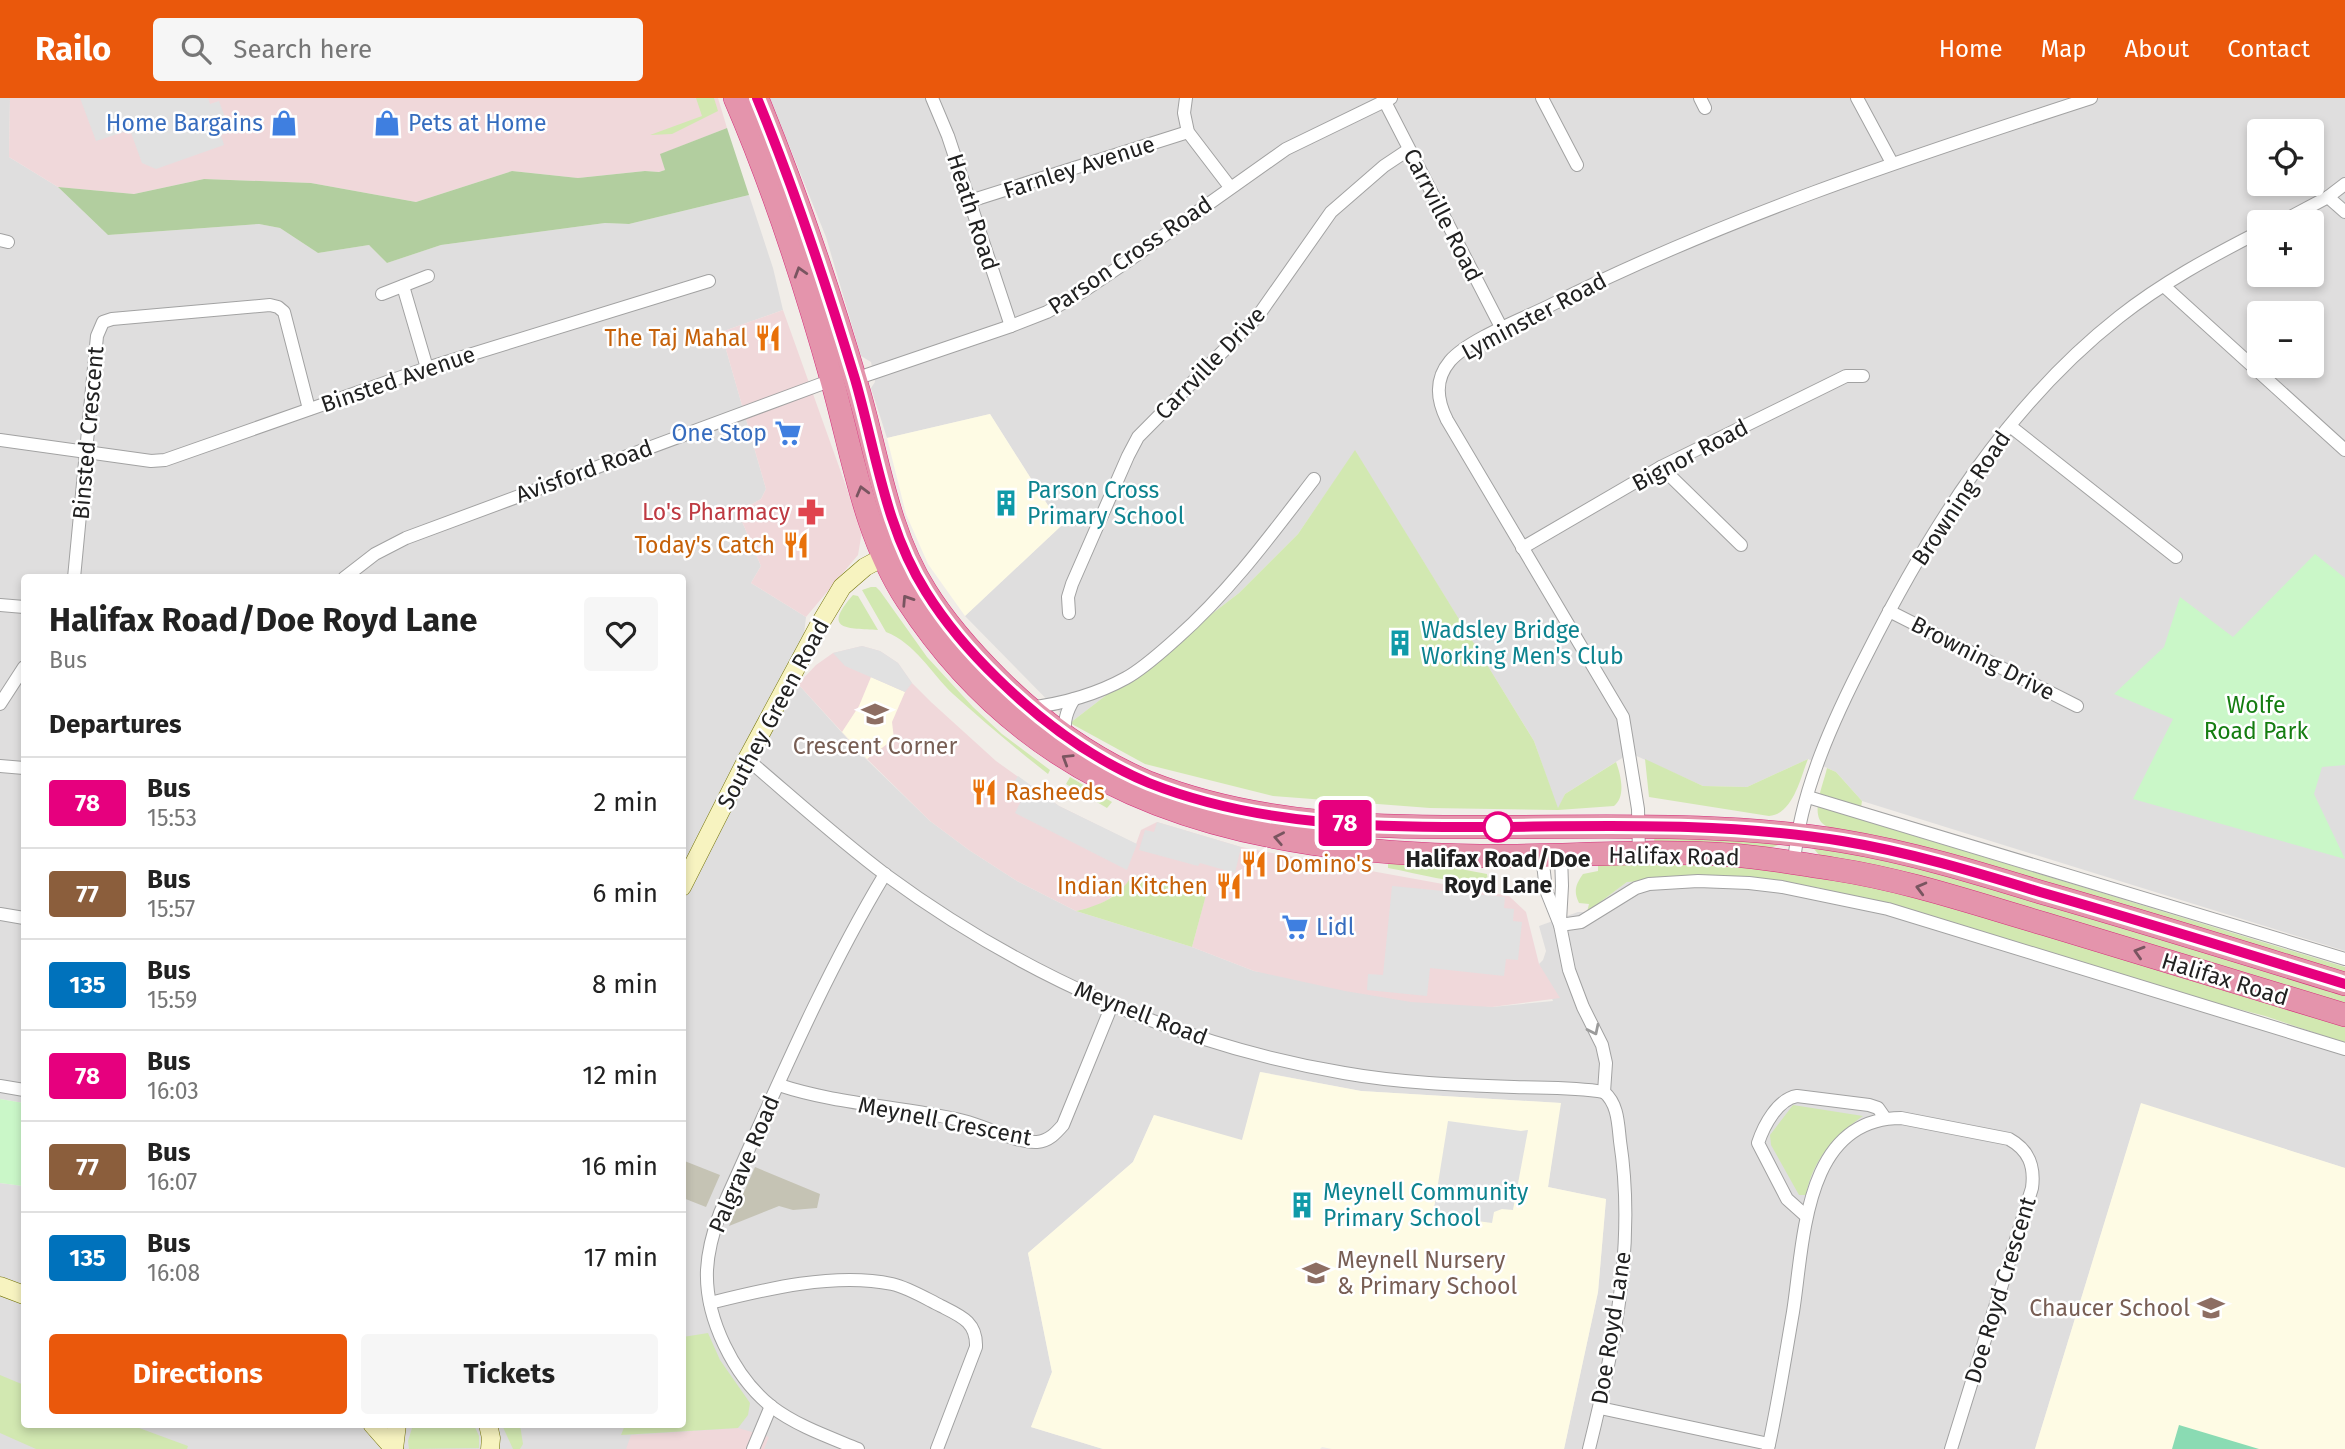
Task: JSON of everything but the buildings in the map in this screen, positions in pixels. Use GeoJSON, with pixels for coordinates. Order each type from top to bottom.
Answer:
{"type":"FeatureCollection","features":[{"type":"Feature","properties":{"kind":"highway","name":"Halifax Road"},"geometry":{"type":"LineString","coordinates":[[735,98],[772,186],[884,491],[893,552],[906,600],[960,670],[1002,711],[1067,760],[1142,799],[1202,821],[1304,843],[1382,852],[1478,856],[1730,855],[1884,878],[2345,1015]]}},
{"type":"Feature","properties":{"kind":"highway","name":"Halifax Road"},"geometry":{"type":"LineString","coordinates":[[757,98],[786,170],[843,379]]}},
{"type":"Feature","properties":{"kind":"highway","name":"Halifax Road"},"geometry":{"type":"LineString","coordinates":[[893,552],[982,663],[1028,708],[1066,737],[1148,782],[1209,802],[1261,814],[1381,826],[1731,827],[1798,834],[1897,852],[1972,872],[2345,984]]}},
{"type":"Feature","properties":{"kind":"highway"},"geometry":{"type":"LineString","coordinates":[[1551,827],[1559,842],[1551,855]]}},
{"type":"Feature","properties":{"kind":"street","name":"Heath Road"},"geometry":{"type":"LineString","coordinates":[[932,98],[948,136],[1010,327]]}},
{"type":"Feature","properties":{"kind":"street"},"geometry":{"type":"LineString","coordinates":[[1186,98],[1184,113],[1188,132],[1230,187]]}},
{"type":"Feature","properties":{"kind":"street"},"geometry":{"type":"LineString","coordinates":[[1542,98],[1577,165]]}},
{"type":"Feature","properties":{"kind":"street"},"geometry":{"type":"LineString","coordinates":[[1857,98],[1892,163]]}},
{"type":"Feature","properties":{"kind":"street","name":"Lyminster Road"},"geometry":{"type":"LineString","coordinates":[[1639,854],[1632,769],[1623,717],[1447,420],[1438,397],[1439,384],[1450,362],[1469,346],[1578,290],[1766,210],[1892,163],[2091,98]]}},
{"type":"Feature","properties":{"kind":"street","name":"Parson Cross Road"},"geometry":{"type":"LineString","coordinates":[[843,379],[1010,327],[1047,312],[1082,292],[1286,149],[1386,99]]}},
{"type":"Feature","properties":{"kind":"street","name":"Carrville Road"},"geometry":{"type":"LineString","coordinates":[[1386,99],[1408,150],[1502,329]]}},
{"type":"Feature","properties":{"kind":"street","name":"Farnley Avenue"},"geometry":{"type":"LineString","coordinates":[[970,201],[1188,132]]}},
{"type":"Feature","properties":{"kind":"street","name":"Carrville Drive"},"geometry":{"type":"LineString","coordinates":[[1069,613],[1068,597],[1072,584],[1139,437],[1258,316],[1331,212],[1384,166],[1408,150]]}},
{"type":"Feature","properties":{"kind":"street"},"geometry":{"type":"LineString","coordinates":[[2304,210],[2345,184]]}},
{"type":"Feature","properties":{"kind":"street"},"geometry":{"type":"LineString","coordinates":[[2328,197],[2345,212]]}},
{"type":"Feature","properties":{"kind":"street","name":"Browning Road"},"geometry":{"type":"LineString","coordinates":[[1794,863],[1798,834],[1808,797],[1838,717],[1889,611],[1944,514],[2010,426],[2084,348],[2120,317],[2164,286],[2205,259],[2247,238]]}},
{"type":"Feature","properties":{"kind":"street"},"geometry":{"type":"LineString","coordinates":[[382,294],[428,276]]}},
{"type":"Feature","properties":{"kind":"street","name":"Binsted Avenue"},"geometry":{"type":"LineString","coordinates":[[0,440],[151,461],[165,460],[427,368],[709,281]]}},
{"type":"Feature","properties":{"kind":"street"},"geometry":{"type":"LineString","coordinates":[[403,286],[427,368]]}},
{"type":"Feature","properties":{"kind":"street"},"geometry":{"type":"LineString","coordinates":[[2164,286],[2345,450]]}},
{"type":"Feature","properties":{"kind":"street","name":"Binsted Crescent"},"geometry":{"type":"LineString","coordinates":[[74,574],[97,336],[103,322],[270,305],[278,307],[284,312],[309,409]]}},
{"type":"Feature","properties":{"kind":"street","name":"Bignor Road"},"geometry":{"type":"LineString","coordinates":[[1522,548],[1661,467],[1846,376],[1863,376]]}},
{"type":"Feature","properties":{"kind":"street","name":"Avisford Road"},"geometry":{"type":"LineString","coordinates":[[349,574],[375,554],[406,538],[843,379]]}},
{"type":"Feature","properties":{"kind":"street"},"geometry":{"type":"LineString","coordinates":[[2010,426],[2175,557]]}},
{"type":"Feature","properties":{"kind":"street"},"geometry":{"type":"LineString","coordinates":[[1661,467],[1741,545]]}},
{"type":"Feature","properties":{"kind":"street"},"geometry":{"type":"LineString","coordinates":[[1028,708],[1074,699],[1126,678],[1161,653],[1231,585],[1314,479]]}},
{"type":"Feature","properties":{"kind":"street","name":"Southey Green Road"},"geometry":{"type":"LineString","coordinates":[[686,879],[747,759],[842,587],[849,579],[893,552]]}},
{"type":"Feature","properties":{"kind":"street"},"geometry":{"type":"LineString","coordinates":[[0,605],[21,607]]}},
{"type":"Feature","properties":{"kind":"street","name":"Browning Drive"},"geometry":{"type":"LineString","coordinates":[[1889,611],[2077,706]]}},
{"type":"Feature","properties":{"kind":"street"},"geometry":{"type":"LineString","coordinates":[[0,704],[21,672]]}},
{"type":"Feature","properties":{"kind":"street"},"geometry":{"type":"LineString","coordinates":[[1066,737],[1064,721],[1074,699]]}},
{"type":"Feature","properties":{"kind":"street","name":"Meynell Road"},"geometry":{"type":"LineString","coordinates":[[747,759],[885,874],[998,948],[1055,979],[1151,1022],[1239,1050],[1345,1073],[1457,1085],[1604,1092]]}},
{"type":"Feature","properties":{"kind":"street"},"geometry":{"type":"LineString","coordinates":[[0,766],[21,768]]}},
{"type":"Feature","properties":{"kind":"street"},"geometry":{"type":"LineString","coordinates":[[1808,797],[2345,958]]}},
{"type":"Feature","properties":{"kind":"street","name":"Doe Royd Lane"},"geometry":{"type":"LineString","coordinates":[[1551,855],[1562,886],[1560,925]]}},
{"type":"Feature","properties":{"kind":"street","name":"Doe Royd Lane"},"geometry":{"type":"LineString","coordinates":[[1551,855],[1546,890],[1560,925],[1569,970],[1602,1045],[1606,1063],[1604,1092],[1611,1098],[1616,1110],[1622,1154],[1625,1244],[1621,1293],[1600,1408],[1589,1449]]}},
{"type":"Feature","properties":{"kind":"street","name":"Palgrave Road"},"geometry":{"type":"LineString","coordinates":[[858,1449],[793,1421],[771,1406],[750,1385],[728,1352],[710,1303],[707,1271],[712,1235],[779,1084],[839,955],[885,874]]}},
{"type":"Feature","properties":{"kind":"street","name":"Halifax Road"},"geometry":{"type":"LineString","coordinates":[[1560,925],[1581,922],[1636,888],[1649,884],[1698,881],[1782,887],[1888,909],[2345,1049]]}},
{"type":"Feature","properties":{"kind":"street"},"geometry":{"type":"LineString","coordinates":[[0,914],[21,918]]}},
{"type":"Feature","properties":{"kind":"street","name":"Meynell Crescent"},"geometry":{"type":"LineString","coordinates":[[779,1084],[834,1100],[948,1118],[1037,1142],[1055,1134],[1063,1125],[1112,1005]]}},
{"type":"Feature","properties":{"kind":"street"},"geometry":{"type":"LineString","coordinates":[[0,1086],[21,1090]]}},
{"type":"Feature","properties":{"kind":"street","name":"Doe Royd Crescent"},"geometry":{"type":"LineString","coordinates":[[1806,1216],[1787,1199],[1758,1143],[1760,1135],[1781,1102],[1788,1097],[1797,1096],[1869,1105],[1878,1108],[1885,1118]]}},
{"type":"Feature","properties":{"kind":"street","name":"Doe Royd Crescent"},"geometry":{"type":"LineString","coordinates":[[1768,1447],[1793,1312],[1806,1216],[1815,1184],[1836,1147],[1852,1133],[1885,1118],[1925,1121],[2009,1139],[2020,1145],[2032,1164],[2032,1188],[1951,1449]]}},
{"type":"Feature","properties":{"kind":"street"},"geometry":{"type":"LineString","coordinates":[[710,1303],[770,1288],[873,1282],[894,1285],[963,1317],[976,1336],[975,1348],[937,1449]]}},
{"type":"Feature","properties":{"kind":"street"},"geometry":{"type":"LineString","coordinates":[[0,1286],[21,1294]]}},
{"type":"Feature","properties":{"kind":"street"},"geometry":{"type":"LineString","coordinates":[[753,1449],[771,1406]]}},
{"type":"Feature","properties":{"kind":"street"},"geometry":{"type":"LineString","coordinates":[[1600,1408],[1768,1447]]}},
{"type":"Feature","properties":{"kind":"street"},"geometry":{"type":"LineString","coordinates":[[376,1428],[394,1449]]}},
{"type":"Feature","properties":{"kind":"street"},"geometry":{"type":"LineString","coordinates":[[394,1449],[397,1428]]}},
{"type":"Feature","properties":{"kind":"street"},"geometry":{"type":"LineString","coordinates":[[489,1428],[492,1448]]}},
{"type":"Feature","properties":{"kind":"shaded area"},"geometry":{"type":"Polygon","coordinates":[[[0,98],[10,98],[9,157],[58,187],[108,235],[259,224],[280,228],[318,253],[369,245],[387,263],[441,245],[605,223],[629,224],[749,195],[773,268],[783,310],[721,332],[766,489],[761,499],[738,512],[761,566],[751,583],[806,617],[798,684],[864,757],[930,821],[969,850],[1017,881],[1076,911],[1192,947],[1254,971],[1492,1007],[1553,1001],[1539,964],[1546,951],[1539,926],[1578,912],[1587,912],[1627,882],[1681,879],[1767,880],[1820,888],[1901,909],[2345,1045],[2345,1168],[2141,1104],[2035,1449],[1564,1449],[1598,1292],[1606,1199],[1548,1187],[1560,1103],[1361,1091],[1261,1072],[1242,1141],[1154,1115],[1133,1162],[1028,1253],[1052,1372],[1031,1427],[1103,1449],[0,1449],[0,1183],[21,1186],[21,1428],[686,1428],[686,574],[21,574],[21,1102],[0,1099],[0,98]]]}},
{"type":"Feature","properties":{"kind":"shaded area"},"geometry":{"type":"Polygon","coordinates":[[[10,98],[718,98],[727,128],[661,154],[665,170],[659,172],[578,178],[512,171],[416,202],[311,183],[204,179],[134,194],[58,187],[9,157],[10,98]]]}},
{"type":"Feature","properties":{"kind":"shaded area"},"geometry":{"type":"Polygon","coordinates":[[[80,98],[208,98],[210,104],[219,101],[230,131],[221,135],[224,145],[156,169],[142,163],[130,130],[96,141],[80,98]]]}},
{"type":"Feature","properties":{"kind":"shaded area"},"geometry":{"type":"Polygon","coordinates":[[[770,98],[2345,98],[2345,951],[1862,801],[1836,772],[1808,759],[1747,787],[1703,786],[1630,753],[1565,794],[1558,810],[1534,741],[1355,451],[1298,534],[1239,593],[1070,723],[965,616],[1061,526],[990,414],[887,438],[871,388],[875,382],[871,362],[861,356],[826,237],[770,98]]]}},
{"type":"Feature","properties":{"kind":"shaded area"},"geometry":{"type":"Polygon","coordinates":[[[783,310],[862,531],[858,555],[806,617],[751,583],[761,566],[738,512],[761,499],[766,489],[721,332],[783,310]]]}},
{"type":"Feature","properties":{"kind":"shaded area"},"geometry":{"type":"Polygon","coordinates":[[[990,414],[1061,526],[965,616],[928,564],[906,514],[887,438],[990,414]]]}},
{"type":"Feature","properties":{"kind":"shaded area"},"geometry":{"type":"Polygon","coordinates":[[[862,646],[880,651],[898,663],[912,683],[931,702],[996,761],[1059,806],[1136,844],[1141,830],[1157,822],[1241,847],[1509,896],[1526,912],[1539,964],[1560,998],[1492,1007],[1411,1002],[1254,971],[1192,947],[1206,894],[1126,886],[1106,901],[1076,911],[1017,881],[930,821],[864,756],[798,684],[816,665],[833,653],[862,646]]]}},
{"type":"Feature","properties":{"kind":"shaded area"},"geometry":{"type":"Polygon","coordinates":[[[862,646],[880,651],[898,663],[912,683],[905,692],[845,666],[833,653],[862,646]]]}},
{"type":"Feature","properties":{"kind":"shaded area","name":"Crescent Corner"},"geometry":{"type":"Polygon","coordinates":[[[871,677],[905,692],[892,722],[894,739],[867,759],[842,732],[859,706],[871,677]]]}},
{"type":"Feature","properties":{"kind":"shaded area"},"geometry":{"type":"Polygon","coordinates":[[[1018,776],[1059,806],[1137,844],[1127,870],[1015,813],[1022,799],[1008,792],[1018,776]]]}},
{"type":"Feature","properties":{"kind":"shaded area"},"geometry":{"type":"Polygon","coordinates":[[[1157,822],[1241,847],[1235,873],[1139,850],[1145,830],[1154,832],[1157,822]]]}},
{"type":"Feature","properties":{"kind":"shaded area"},"geometry":{"type":"Polygon","coordinates":[[[1392,886],[1505,897],[1504,908],[1514,909],[1513,921],[1522,922],[1518,960],[1506,959],[1504,976],[1430,968],[1427,996],[1367,990],[1368,974],[1383,975],[1392,886]]]}},
{"type":"Feature","properties":{"kind":"shaded area","name":"Meynell Nursery & Primary School"},"geometry":{"type":"Polygon","coordinates":[[[1260,1072],[1361,1091],[1561,1103],[1548,1187],[1606,1199],[1598,1292],[1564,1449],[1103,1449],[1031,1427],[1052,1372],[1028,1253],[1133,1162],[1154,1115],[1242,1140],[1260,1072]]]}},
{"type":"Feature","properties":{"kind":"shaded area","name":"Chaucer School"},"geometry":{"type":"Polygon","coordinates":[[[2141,1103],[2345,1168],[2345,1449],[2035,1449],[2141,1103]]]}},
{"type":"Feature","properties":{"kind":"shaded area"},"geometry":{"type":"Polygon","coordinates":[[[1448,1121],[1528,1130],[1513,1210],[1502,1209],[1494,1212],[1492,1223],[1433,1215],[1448,1121]]]}},
{"type":"Feature","properties":{"kind":"shaded area"},"geometry":{"type":"Polygon","coordinates":[[[686,1162],[720,1175],[706,1207],[686,1199],[686,1162]]]}},
{"type":"Feature","properties":{"kind":"shaded area"},"geometry":{"type":"Polygon","coordinates":[[[755,1167],[820,1194],[817,1208],[793,1210],[779,1206],[729,1226],[755,1167]]]}},
{"type":"Feature","properties":{"kind":"shaded area"},"geometry":{"type":"Polygon","coordinates":[[[738,1428],[769,1437],[764,1449],[626,1449],[631,1435],[738,1428]]]}},
{"type":"Feature","properties":{"kind":"green space"},"geometry":{"type":"Polygon","coordinates":[[[696,98],[714,98],[718,111],[672,134],[650,135],[702,116],[696,98]]]}},
{"type":"Feature","properties":{"kind":"green space"},"geometry":{"type":"Polygon","coordinates":[[[727,128],[749,195],[629,224],[605,223],[441,245],[387,263],[369,245],[318,253],[280,228],[259,224],[108,235],[58,187],[134,194],[204,179],[311,183],[416,202],[512,171],[578,178],[659,172],[665,170],[660,154],[727,128]]]}},
{"type":"Feature","properties":{"kind":"green space"},"geometry":{"type":"Polygon","coordinates":[[[1355,450],[1534,741],[1558,808],[1565,794],[1616,762],[1621,779],[1621,792],[1614,806],[1558,810],[1430,808],[1273,796],[1145,764],[1070,723],[1239,593],[1298,534],[1355,450]]]}},
{"type":"Feature","properties":{"kind":"green space","name":"Wolfe Road Park"},"geometry":{"type":"Polygon","coordinates":[[[2315,554],[2345,578],[2345,765],[2322,767],[2314,794],[2345,859],[2133,799],[2173,719],[2114,694],[2164,647],[2180,597],[2233,637],[2315,554]]]}},
{"type":"Feature","properties":{"kind":"green space"},"geometry":{"type":"Polygon","coordinates":[[[871,587],[880,591],[927,657],[973,707],[1002,734],[1050,770],[1048,774],[953,694],[906,643],[886,632],[862,590],[871,587]]]}},
{"type":"Feature","properties":{"kind":"green space"},"geometry":{"type":"Polygon","coordinates":[[[853,595],[858,596],[878,630],[848,628],[839,621],[839,615],[853,595]]]}},
{"type":"Feature","properties":{"kind":"green space"},"geometry":{"type":"Polygon","coordinates":[[[1645,759],[1703,786],[1747,787],[1808,759],[1790,802],[1777,814],[1769,816],[1649,797],[1645,759]]]}},
{"type":"Feature","properties":{"kind":"green space"},"geometry":{"type":"Polygon","coordinates":[[[1827,768],[1836,772],[1862,801],[1859,819],[2345,967],[2345,975],[1860,833],[1830,828],[1821,822],[1818,815],[1827,768]]]}},
{"type":"Feature","properties":{"kind":"green space"},"geometry":{"type":"Polygon","coordinates":[[[1070,777],[1112,802],[1107,808],[1066,784],[1070,777]]]}},
{"type":"Feature","properties":{"kind":"green space"},"geometry":{"type":"Polygon","coordinates":[[[1655,836],[1779,842],[1773,847],[1662,846],[1654,841],[1655,836]]]}},
{"type":"Feature","properties":{"kind":"green space"},"geometry":{"type":"Polygon","coordinates":[[[1815,845],[1888,858],[2345,994],[2345,1006],[1820,856],[1814,849],[1815,845]]]}},
{"type":"Feature","properties":{"kind":"green space"},"geometry":{"type":"Polygon","coordinates":[[[1388,862],[1439,865],[1487,874],[1488,881],[1485,884],[1436,878],[1388,868],[1388,862]]]}},
{"type":"Feature","properties":{"kind":"green space"},"geometry":{"type":"Polygon","coordinates":[[[1720,863],[1802,870],[1953,907],[2345,1025],[2345,1043],[2265,1016],[2120,978],[1901,909],[1820,888],[1767,880],[1680,879],[1627,882],[1587,912],[1589,904],[1579,903],[1576,895],[1577,884],[1583,874],[1598,871],[1598,865],[1720,863]]]}},
{"type":"Feature","properties":{"kind":"green space"},"geometry":{"type":"Polygon","coordinates":[[[1132,875],[1206,895],[1192,947],[1076,911],[1115,895],[1132,875]]]}},
{"type":"Feature","properties":{"kind":"green space"},"geometry":{"type":"Polygon","coordinates":[[[0,1099],[21,1102],[21,1186],[0,1183],[0,1099]]]}},
{"type":"Feature","properties":{"kind":"green space"},"geometry":{"type":"Polygon","coordinates":[[[1793,1105],[1863,1116],[1834,1140],[1819,1159],[1806,1195],[1799,1195],[1771,1145],[1770,1135],[1793,1105]]]}},
{"type":"Feature","properties":{"kind":"green space"},"geometry":{"type":"Polygon","coordinates":[[[708,1333],[720,1360],[750,1403],[748,1415],[738,1428],[621,1435],[624,1428],[686,1428],[686,1337],[708,1333]]]}},
{"type":"Feature","properties":{"kind":"green space"},"geometry":{"type":"Polygon","coordinates":[[[0,1375],[21,1384],[21,1428],[139,1428],[188,1446],[187,1449],[36,1449],[0,1433],[0,1375]]]}},
{"type":"Feature","properties":{"kind":"green space"},"geometry":{"type":"Polygon","coordinates":[[[2179,1425],[2259,1449],[2172,1449],[2179,1425]]]}},
{"type":"Feature","properties":{"kind":"green space"},"geometry":{"type":"Polygon","coordinates":[[[412,1428],[475,1428],[479,1436],[479,1448],[409,1449],[408,1441],[412,1428]]]}},
{"type":"Feature","properties":{"kind":"green space"},"geometry":{"type":"Polygon","coordinates":[[[503,1428],[520,1428],[523,1444],[520,1449],[513,1449],[503,1428]]]}},
{"type":"Feature","properties":{"kind":"bus line","name":"78"},"geometry":{"type":"LineString","coordinates":[[757,98],[782,159],[819,265],[855,379],[894,525],[902,548],[924,589],[950,626],[1008,689],[1042,720],[1117,767],[1148,782],[1209,802],[1261,814],[1319,821],[1421,828],[1731,827],[1846,841],[1972,872],[2345,984]]}},
{"type":"Feature","properties":{"kind":"place","name":"Home Bargains"},"geometry":{"type":"Point","coordinates":[284,123]}},
{"type":"Feature","properties":{"kind":"place","name":"Pets at Home"},"geometry":{"type":"Point","coordinates":[387,123]}},
{"type":"Feature","properties":{"kind":"place","name":"The Taj Mahal"},"geometry":{"type":"Point","coordinates":[768,338]}},
{"type":"Feature","properties":{"kind":"place","name":"One Stop"},"geometry":{"type":"Point","coordinates":[788,433]}},
{"type":"Feature","properties":{"kind":"place","name":"Parson Cross Primary School"},"geometry":{"type":"Point","coordinates":[1006,503]}},
{"type":"Feature","properties":{"kind":"place","name":"Lo's Pharmacy"},"geometry":{"type":"Point","coordinates":[811,512]}},
{"type":"Feature","properties":{"kind":"place","name":"Today's Catch"},"geometry":{"type":"Point","coordinates":[796,545]}},
{"type":"Feature","properties":{"kind":"place","name":"Wadsley Bridge Working Men's Club"},"geometry":{"type":"Point","coordinates":[1400,643]}},
{"type":"Feature","properties":{"kind":"place","name":"Crescent Corner"},"geometry":{"type":"Point","coordinates":[875,714]}},
{"type":"Feature","properties":{"kind":"place","name":"Rasheeds"},"geometry":{"type":"Point","coordinates":[984,792]}},
{"type":"Feature","properties":{"kind":"place","name":"Halifax Road/Doe Royd Lane"},"geometry":{"type":"Point","coordinates":[1498,827]}},
{"type":"Feature","properties":{"kind":"place","name":"Domino's"},"geometry":{"type":"Point","coordinates":[1254,864]}},
{"type":"Feature","properties":{"kind":"place","name":"Indian Kitchen"},"geometry":{"type":"Point","coordinates":[1229,886]}},
{"type":"Feature","properties":{"kind":"place","name":"Lidl"},"geometry":{"type":"Point","coordinates":[1295,927]}},
{"type":"Feature","properties":{"kind":"place","name":"Meynell Community Primary School"},"geometry":{"type":"Point","coordinates":[1302,1205]}},
{"type":"Feature","properties":{"kind":"place","name":"Meynell Nursery & Primary School"},"geometry":{"type":"Point","coordinates":[1316,1273]}},
{"type":"Feature","properties":{"kind":"place","name":"Chaucer School"},"geometry":{"type":"Point","coordinates":[2211,1308]}}]}
